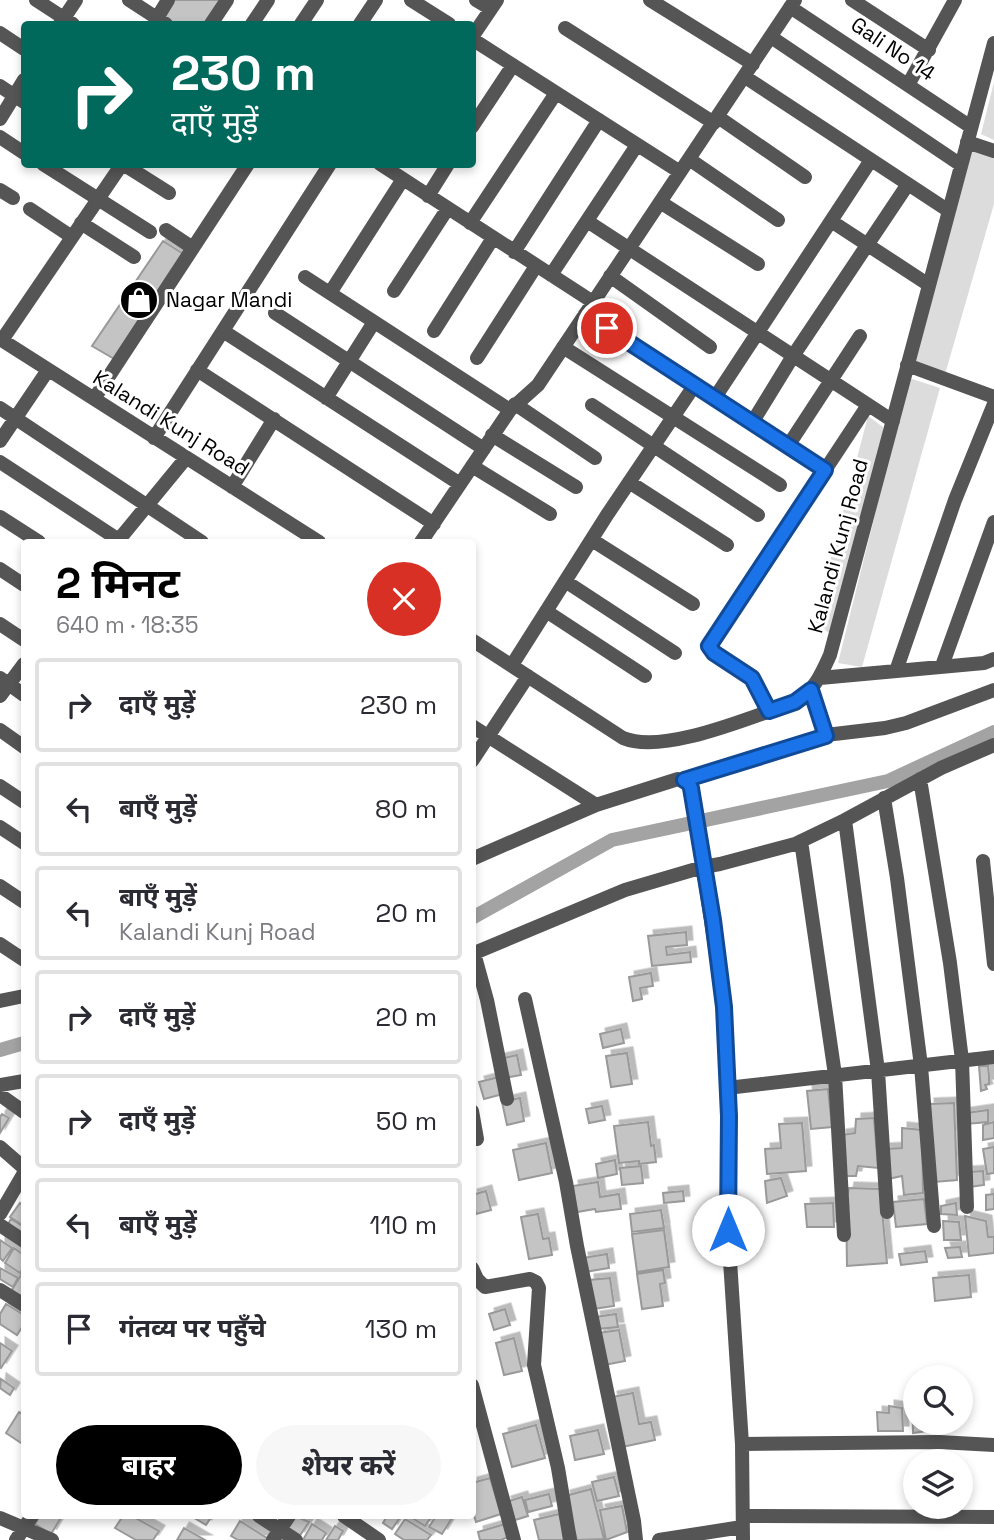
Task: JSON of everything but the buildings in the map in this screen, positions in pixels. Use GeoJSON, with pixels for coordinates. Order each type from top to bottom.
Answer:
{"type":"FeatureCollection","features":[{"type":"Feature","properties":{"kind":"street"},"geometry":{"type":"LineString","coordinates":[[36,0],[63,21]]}},
{"type":"Feature","properties":{"kind":"street"},"geometry":{"type":"LineString","coordinates":[[67,21],[76,0]]}},
{"type":"Feature","properties":{"kind":"street"},"geometry":{"type":"LineString","coordinates":[[129,0],[162,21],[168,0]]}},
{"type":"Feature","properties":{"kind":"street"},"geometry":{"type":"LineString","coordinates":[[213,21],[227,0]]}},
{"type":"Feature","properties":{"kind":"street"},"geometry":{"type":"LineString","coordinates":[[254,21],[268,0]]}},
{"type":"Feature","properties":{"kind":"street"},"geometry":{"type":"LineString","coordinates":[[303,21],[317,0]]}},
{"type":"Feature","properties":{"kind":"street"},"geometry":{"type":"LineString","coordinates":[[362,21],[376,0]]}},
{"type":"Feature","properties":{"kind":"street"},"geometry":{"type":"LineString","coordinates":[[411,0],[427,19]]}},
{"type":"Feature","properties":{"kind":"street"},"geometry":{"type":"LineString","coordinates":[[476,0],[494,5],[476,32]]}},
{"type":"Feature","properties":{"kind":"street"},"geometry":{"type":"LineString","coordinates":[[650,0],[753,64]]}},
{"type":"Feature","properties":{"kind":"street"},"geometry":{"type":"LineString","coordinates":[[852,0],[929,50]]}},
{"type":"Feature","properties":{"kind":"street"},"geometry":{"type":"LineString","coordinates":[[908,85],[955,0]]}},
{"type":"Feature","properties":{"kind":"street"},"geometry":{"type":"LineString","coordinates":[[423,539],[512,407],[538,385],[793,3]]}},
{"type":"Feature","properties":{"kind":"street","name":"Gali No 14"},"geometry":{"type":"LineString","coordinates":[[793,3],[971,127]]}},
{"type":"Feature","properties":{"kind":"street"},"geometry":{"type":"LineString","coordinates":[[565,28],[805,177]]}},
{"type":"Feature","properties":{"kind":"street"},"geometry":{"type":"LineString","coordinates":[[0,33],[21,48]]}},
{"type":"Feature","properties":{"kind":"street"},"geometry":{"type":"LineString","coordinates":[[771,37],[961,165]]}},
{"type":"Feature","properties":{"kind":"street"},"geometry":{"type":"LineString","coordinates":[[476,41],[680,173]]}},
{"type":"Feature","properties":{"kind":"street","name":"Kalandi Kunj Road"},"geometry":{"type":"LineString","coordinates":[[815,684],[830,655],[994,43]]}},
{"type":"Feature","properties":{"kind":"street"},"geometry":{"type":"LineString","coordinates":[[476,121],[513,65]]}},
{"type":"Feature","properties":{"kind":"street"},"geometry":{"type":"LineString","coordinates":[[745,77],[949,211]]}},
{"type":"Feature","properties":{"kind":"street"},"geometry":{"type":"LineString","coordinates":[[0,86],[20,99],[0,119]]}},
{"type":"Feature","properties":{"kind":"street"},"geometry":{"type":"LineString","coordinates":[[470,223],[556,93]]}},
{"type":"Feature","properties":{"kind":"street"},"geometry":{"type":"LineString","coordinates":[[514,252],[599,120]]}},
{"type":"Feature","properties":{"kind":"street"},"geometry":{"type":"LineString","coordinates":[[0,137],[21,151]]}},
{"type":"Feature","properties":{"kind":"street"},"geometry":{"type":"LineString","coordinates":[[967,142],[994,152]]}},
{"type":"Feature","properties":{"kind":"street"},"geometry":{"type":"LineString","coordinates":[[551,275],[637,145]]}},
{"type":"Feature","properties":{"kind":"street"},"geometry":{"type":"LineString","coordinates":[[689,159],[778,220]]}},
{"type":"Feature","properties":{"kind":"street"},"geometry":{"type":"LineString","coordinates":[[715,399],[871,160]]}},
{"type":"Feature","properties":{"kind":"street"},"geometry":{"type":"LineString","coordinates":[[49,168],[150,232]]}},
{"type":"Feature","properties":{"kind":"street"},"geometry":{"type":"LineString","coordinates":[[1,340],[120,168]]}},
{"type":"Feature","properties":{"kind":"street"},"geometry":{"type":"LineString","coordinates":[[129,168],[169,193]]}},
{"type":"Feature","properties":{"kind":"street"},"geometry":{"type":"LineString","coordinates":[[94,399],[245,168]]}},
{"type":"Feature","properties":{"kind":"street"},"geometry":{"type":"LineString","coordinates":[[154,438],[327,168]]}},
{"type":"Feature","properties":{"kind":"street"},"geometry":{"type":"LineString","coordinates":[[388,168],[551,275],[589,308],[694,386],[825,470]]}},
{"type":"Feature","properties":{"kind":"street"},"geometry":{"type":"LineString","coordinates":[[428,196],[446,168]]}},
{"type":"Feature","properties":{"kind":"street"},"geometry":{"type":"LineString","coordinates":[[330,293],[402,179]]}},
{"type":"Feature","properties":{"kind":"street"},"geometry":{"type":"LineString","coordinates":[[752,423],[793,356],[908,184]]}},
{"type":"Feature","properties":{"kind":"street"},"geometry":{"type":"LineString","coordinates":[[660,202],[758,264]]}},
{"type":"Feature","properties":{"kind":"street"},"geometry":{"type":"LineString","coordinates":[[394,291],[447,208]]}},
{"type":"Feature","properties":{"kind":"street"},"geometry":{"type":"LineString","coordinates":[[30,209],[72,237]]}},
{"type":"Feature","properties":{"kind":"street"},"geometry":{"type":"LineString","coordinates":[[587,221],[893,421]]}},
{"type":"Feature","properties":{"kind":"street"},"geometry":{"type":"LineString","coordinates":[[831,221],[929,285]]}},
{"type":"Feature","properties":{"kind":"street"},"geometry":{"type":"LineString","coordinates":[[81,223],[134,257]]}},
{"type":"Feature","properties":{"kind":"street"},"geometry":{"type":"LineString","coordinates":[[166,230],[194,248]]}},
{"type":"Feature","properties":{"kind":"street"},"geometry":{"type":"LineString","coordinates":[[434,331],[493,238]]}},
{"type":"Feature","properties":{"kind":"street"},"geometry":{"type":"LineString","coordinates":[[477,358],[536,266]]}},
{"type":"Feature","properties":{"kind":"street"},"geometry":{"type":"LineString","coordinates":[[610,276],[710,346]]}},
{"type":"Feature","properties":{"kind":"street"},"geometry":{"type":"LineString","coordinates":[[305,277],[595,458]]}},
{"type":"Feature","properties":{"kind":"street"},"geometry":{"type":"LineString","coordinates":[[275,313],[484,449]]}},
{"type":"Feature","properties":{"kind":"street"},"geometry":{"type":"LineString","coordinates":[[326,398],[374,322]]}},
{"type":"Feature","properties":{"kind":"street"},"geometry":{"type":"LineString","coordinates":[[223,331],[460,484]]}},
{"type":"Feature","properties":{"kind":"street"},"geometry":{"type":"LineString","coordinates":[[788,446],[860,336]]}},
{"type":"Feature","properties":{"kind":"street","name":"Kalandi Kunj Road"},"geometry":{"type":"LineString","coordinates":[[1,340],[314,539]]}},
{"type":"Feature","properties":{"kind":"street"},"geometry":{"type":"LineString","coordinates":[[563,347],[780,485]]}},
{"type":"Feature","properties":{"kind":"street"},"geometry":{"type":"LineString","coordinates":[[907,365],[994,397]]}},
{"type":"Feature","properties":{"kind":"street"},"geometry":{"type":"LineString","coordinates":[[0,441],[48,370]]}},
{"type":"Feature","properties":{"kind":"street"},"geometry":{"type":"LineString","coordinates":[[197,370],[434,524]]}},
{"type":"Feature","properties":{"kind":"street"},"geometry":{"type":"LineString","coordinates":[[512,665],[694,386]]}},
{"type":"Feature","properties":{"kind":"street"},"geometry":{"type":"LineString","coordinates":[[895,671],[955,500],[994,404]]}},
{"type":"Feature","properties":{"kind":"street"},"geometry":{"type":"LineString","coordinates":[[592,405],[758,515]]}},
{"type":"Feature","properties":{"kind":"street"},"geometry":{"type":"LineString","coordinates":[[769,711],[752,678],[714,653],[709,646],[868,405]]}},
{"type":"Feature","properties":{"kind":"street"},"geometry":{"type":"LineString","coordinates":[[0,408],[198,539]]}},
{"type":"Feature","properties":{"kind":"street"},"geometry":{"type":"LineString","coordinates":[[232,487],[274,419]]}},
{"type":"Feature","properties":{"kind":"street"},"geometry":{"type":"LineString","coordinates":[[492,435],[576,488]]}},
{"type":"Feature","properties":{"kind":"street"},"geometry":{"type":"LineString","coordinates":[[121,539],[186,458]]}},
{"type":"Feature","properties":{"kind":"street"},"geometry":{"type":"LineString","coordinates":[[0,462],[115,539]]}},
{"type":"Feature","properties":{"kind":"street"},"geometry":{"type":"LineString","coordinates":[[472,466],[550,514]]}},
{"type":"Feature","properties":{"kind":"street"},"geometry":{"type":"LineString","coordinates":[[629,482],[727,545]]}},
{"type":"Feature","properties":{"kind":"street"},"geometry":{"type":"LineString","coordinates":[[0,517],[34,539]]}},
{"type":"Feature","properties":{"kind":"street"},"geometry":{"type":"LineString","coordinates":[[942,666],[994,522]]}},
{"type":"Feature","properties":{"kind":"street"},"geometry":{"type":"LineString","coordinates":[[592,540],[693,604]]}},
{"type":"Feature","properties":{"kind":"street"},"geometry":{"type":"LineString","coordinates":[[0,569],[21,584]]}},
{"type":"Feature","properties":{"kind":"street"},"geometry":{"type":"LineString","coordinates":[[565,581],[675,653]]}},
{"type":"Feature","properties":{"kind":"street"},"geometry":{"type":"LineString","coordinates":[[546,611],[645,676]]}},
{"type":"Feature","properties":{"kind":"street"},"geometry":{"type":"LineString","coordinates":[[0,624],[21,638]]}},
{"type":"Feature","properties":{"kind":"street"},"geometry":{"type":"LineString","coordinates":[[476,642],[623,738],[640,743],[703,733],[769,711],[795,702],[815,684],[895,671],[984,663],[994,659]]}},
{"type":"Feature","properties":{"kind":"street"},"geometry":{"type":"LineString","coordinates":[[0,696],[5,681],[21,667]]}},
{"type":"Feature","properties":{"kind":"street"},"geometry":{"type":"LineString","coordinates":[[476,755],[528,676]]}},
{"type":"Feature","properties":{"kind":"street"},"geometry":{"type":"LineString","coordinates":[[5,681],[21,693]]}},
{"type":"Feature","properties":{"kind":"street"},"geometry":{"type":"LineString","coordinates":[[815,684],[826,736]]}},
{"type":"Feature","properties":{"kind":"street"},"geometry":{"type":"LineString","coordinates":[[476,857],[596,805],[671,780],[684,780],[826,736],[895,726],[994,691]]}},
{"type":"Feature","properties":{"kind":"street"},"geometry":{"type":"LineString","coordinates":[[476,729],[596,805]]}},
{"type":"Feature","properties":{"kind":"street"},"geometry":{"type":"LineString","coordinates":[[0,730],[21,745]]}},
{"type":"Feature","properties":{"kind":"street"},"geometry":{"type":"LineString","coordinates":[[476,952],[625,890],[801,841],[920,779],[994,745]]}},
{"type":"Feature","properties":{"kind":"street"},"geometry":{"type":"LineString","coordinates":[[920,779],[950,963],[962,1060],[967,1207]]}},
{"type":"Feature","properties":{"kind":"street"},"geometry":{"type":"LineString","coordinates":[[684,780],[691,788],[724,1007],[728,1230],[742,1444],[742,1527]]}},
{"type":"Feature","properties":{"kind":"street"},"geometry":{"type":"LineString","coordinates":[[0,786],[21,800]]}},
{"type":"Feature","properties":{"kind":"street"},"geometry":{"type":"LineString","coordinates":[[884,798],[899,891],[921,1066],[934,1226]]}},
{"type":"Feature","properties":{"kind":"street"},"geometry":{"type":"LineString","coordinates":[[845,820],[878,1071],[887,1213]]}},
{"type":"Feature","properties":{"kind":"street"},"geometry":{"type":"LineString","coordinates":[[0,827],[21,841]]}},
{"type":"Feature","properties":{"kind":"street"},"geometry":{"type":"LineString","coordinates":[[801,841],[835,1075],[844,1235]]}},
{"type":"Feature","properties":{"kind":"street"},"geometry":{"type":"LineString","coordinates":[[983,861],[994,964]]}},
{"type":"Feature","properties":{"kind":"street"},"geometry":{"type":"LineString","coordinates":[[0,886],[21,900]]}},
{"type":"Feature","properties":{"kind":"street"},"geometry":{"type":"LineString","coordinates":[[0,944],[21,958]]}},
{"type":"Feature","properties":{"kind":"street"},"geometry":{"type":"LineString","coordinates":[[476,963],[487,1000],[507,1099]]}},
{"type":"Feature","properties":{"kind":"street"},"geometry":{"type":"LineString","coordinates":[[0,1001],[21,997]]}},
{"type":"Feature","properties":{"kind":"street"},"geometry":{"type":"LineString","coordinates":[[525,999],[566,1182],[636,1540]]}},
{"type":"Feature","properties":{"kind":"street"},"geometry":{"type":"LineString","coordinates":[[727,1088],[994,1057]]}},
{"type":"Feature","properties":{"kind":"street"},"geometry":{"type":"LineString","coordinates":[[0,1085],[21,1082]]}},
{"type":"Feature","properties":{"kind":"street"},"geometry":{"type":"LineString","coordinates":[[0,1095],[21,1110]]}},
{"type":"Feature","properties":{"kind":"street"},"geometry":{"type":"LineString","coordinates":[[476,1133],[477,1139]]}},
{"type":"Feature","properties":{"kind":"street"},"geometry":{"type":"LineString","coordinates":[[0,1147],[21,1168]]}},
{"type":"Feature","properties":{"kind":"street"},"geometry":{"type":"LineString","coordinates":[[0,1214],[21,1176]]}},
{"type":"Feature","properties":{"kind":"street"},"geometry":{"type":"LineString","coordinates":[[0,1225],[21,1239]]}},
{"type":"Feature","properties":{"kind":"street"},"geometry":{"type":"LineString","coordinates":[[476,1277],[485,1287],[530,1279],[536,1282],[539,1288],[534,1365],[558,1468],[570,1540]]}},
{"type":"Feature","properties":{"kind":"street"},"geometry":{"type":"LineString","coordinates":[[0,1290],[21,1304]]}},
{"type":"Feature","properties":{"kind":"street"},"geometry":{"type":"LineString","coordinates":[[476,1400],[514,1540]]}},
{"type":"Feature","properties":{"kind":"street"},"geometry":{"type":"LineString","coordinates":[[742,1444],[927,1442],[994,1445]]}},
{"type":"Feature","properties":{"kind":"street"},"geometry":{"type":"LineString","coordinates":[[659,1540],[742,1527],[994,1517]]}},
{"type":"Feature","properties":{"kind":"street"},"geometry":{"type":"LineString","coordinates":[[0,1518],[52,1540]]}},
{"type":"Feature","properties":{"kind":"street"},"geometry":{"type":"LineString","coordinates":[[262,1519],[277,1534],[296,1540]]}},
{"type":"Feature","properties":{"kind":"street"},"geometry":{"type":"LineString","coordinates":[[277,1534],[287,1519]]}},
{"type":"Feature","properties":{"kind":"street"},"geometry":{"type":"LineString","coordinates":[[348,1519],[379,1540]]}},
{"type":"Feature","properties":{"kind":"shaded area"},"geometry":{"type":"Polygon","coordinates":[[[994,82],[994,140],[981,134],[994,82]]]}},
{"type":"Feature","properties":{"kind":"shaded area"},"geometry":{"type":"Polygon","coordinates":[[[969,149],[994,157],[994,204],[944,378],[911,369],[969,149]]]}},
{"type":"Feature","properties":{"kind":"shaded area"},"geometry":{"type":"Polygon","coordinates":[[[909,378],[940,388],[862,667],[838,663],[909,378]]]}},
{"type":"Feature","properties":{"kind":"shaded area"},"geometry":{"type":"Polygon","coordinates":[[[868,416],[883,427],[884,435],[832,633],[813,627],[868,416]]]}},
{"type":"Feature","properties":{"kind":"waterway"},"geometry":{"type":"LineString","coordinates":[[476,916],[612,840],[888,781],[994,732]]}},
{"type":"Feature","properties":{"kind":"waterway"},"geometry":{"type":"LineString","coordinates":[[0,1050],[21,1044]]}},
{"type":"Feature","properties":{"kind":"place","name":"Nagar Mandi"},"geometry":{"type":"Point","coordinates":[139,300]}},
{"type":"Feature","properties":{"kind":"route"},"geometry":{"type":"LineString","coordinates":[[607,328],[825,470],[709,646],[714,653],[752,678],[769,711],[795,702],[811,690],[826,736],[763,753],[684,780],[691,788],[724,1007],[729,1116],[728,1230]]}}]}
